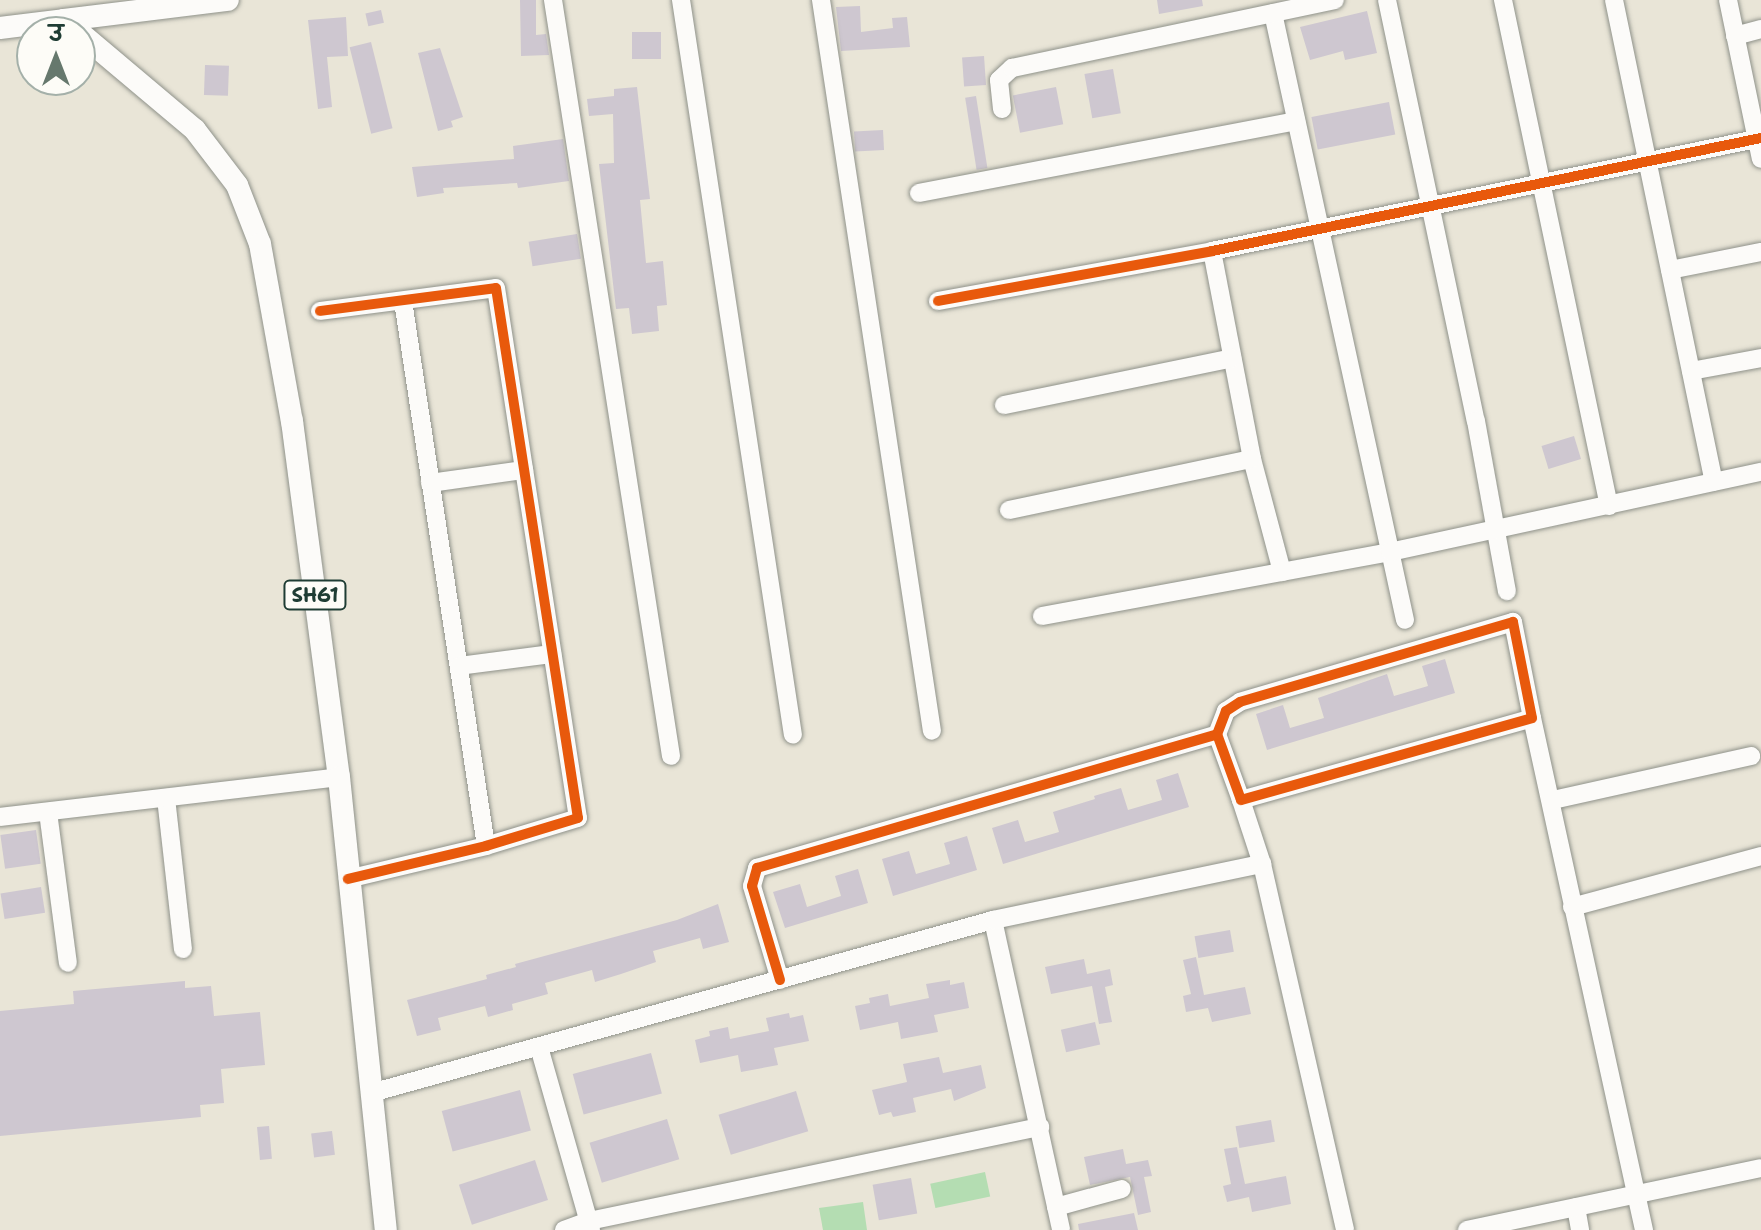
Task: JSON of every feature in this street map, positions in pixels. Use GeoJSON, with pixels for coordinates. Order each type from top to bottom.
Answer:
{"type":"FeatureCollection","features":[{"type":"Feature","properties":{"kind":"main road"},"geometry":{"type":"LineString","coordinates":[[96,24],[228,0]]}},
{"type":"Feature","properties":{"kind":"main road","name":"SH61"},"geometry":{"type":"LineString","coordinates":[[96,47],[195,130],[224,165],[246,203],[272,294],[339,777],[386,1230]]}},
{"type":"Feature","properties":{"kind":"street"},"geometry":{"type":"LineString","coordinates":[[553,0],[671,756]]}},
{"type":"Feature","properties":{"kind":"street"},"geometry":{"type":"LineString","coordinates":[[681,0],[793,735]]}},
{"type":"Feature","properties":{"kind":"street"},"geometry":{"type":"LineString","coordinates":[[821,0],[932,731]]}},
{"type":"Feature","properties":{"kind":"street"},"geometry":{"type":"LineString","coordinates":[[1002,109],[999,80],[1012,68],[1335,0]]}},
{"type":"Feature","properties":{"kind":"street"},"geometry":{"type":"LineString","coordinates":[[1387,0],[1507,591]]}},
{"type":"Feature","properties":{"kind":"street"},"geometry":{"type":"LineString","coordinates":[[1503,0],[1609,506]]}},
{"type":"Feature","properties":{"kind":"street"},"geometry":{"type":"LineString","coordinates":[[1614,0],[1714,482]]}},
{"type":"Feature","properties":{"kind":"street"},"geometry":{"type":"LineString","coordinates":[[1728,0],[1761,159]]}},
{"type":"Feature","properties":{"kind":"street"},"geometry":{"type":"LineString","coordinates":[[1273,13],[1405,620]]}},
{"type":"Feature","properties":{"kind":"street"},"geometry":{"type":"LineString","coordinates":[[1735,36],[1761,29]]}},
{"type":"Feature","properties":{"kind":"street"},"geometry":{"type":"LineString","coordinates":[[919,193],[1296,121]]}},
{"type":"Feature","properties":{"kind":"street"},"geometry":{"type":"LineString","coordinates":[[938,301],[1212,251],[1759,139]]}},
{"type":"Feature","properties":{"kind":"street"},"geometry":{"type":"LineString","coordinates":[[1212,251],[1252,459],[1282,572]]}},
{"type":"Feature","properties":{"kind":"street"},"geometry":{"type":"LineString","coordinates":[[1670,270],[1761,252]]}},
{"type":"Feature","properties":{"kind":"street"},"geometry":{"type":"LineString","coordinates":[[320,311],[496,288],[578,818],[486,846],[348,879]]}},
{"type":"Feature","properties":{"kind":"street"},"geometry":{"type":"LineString","coordinates":[[403,301],[486,846]]}},
{"type":"Feature","properties":{"kind":"street"},"geometry":{"type":"LineString","coordinates":[[1004,405],[1232,358]]}},
{"type":"Feature","properties":{"kind":"street"},"geometry":{"type":"LineString","coordinates":[[1691,371],[1761,358]]}},
{"type":"Feature","properties":{"kind":"street"},"geometry":{"type":"LineString","coordinates":[[1009,510],[1252,459]]}},
{"type":"Feature","properties":{"kind":"street"},"geometry":{"type":"LineString","coordinates":[[430,483],[524,470]]}},
{"type":"Feature","properties":{"kind":"street"},"geometry":{"type":"LineString","coordinates":[[1042,616],[1390,552],[1761,472]]}},
{"type":"Feature","properties":{"kind":"street"},"geometry":{"type":"LineString","coordinates":[[1345,1230],[1262,864],[1217,734],[1226,711],[1240,702],[1513,622],[1644,1230]]}},
{"type":"Feature","properties":{"kind":"street"},"geometry":{"type":"LineString","coordinates":[[459,666],[552,654]]}},
{"type":"Feature","properties":{"kind":"street"},"geometry":{"type":"LineString","coordinates":[[1241,800],[1532,718]]}},
{"type":"Feature","properties":{"kind":"street"},"geometry":{"type":"LineString","coordinates":[[780,980],[752,886],[757,868],[1217,734]]}},
{"type":"Feature","properties":{"kind":"street"},"geometry":{"type":"LineString","coordinates":[[1553,800],[1751,756]]}},
{"type":"Feature","properties":{"kind":"street"},"geometry":{"type":"LineString","coordinates":[[0,817],[339,777]]}},
{"type":"Feature","properties":{"kind":"street"},"geometry":{"type":"LineString","coordinates":[[166,798],[183,949]]}},
{"type":"Feature","properties":{"kind":"street"},"geometry":{"type":"LineString","coordinates":[[48,812],[68,963]]}},
{"type":"Feature","properties":{"kind":"street"},"geometry":{"type":"LineString","coordinates":[[1572,907],[1761,856]]}},
{"type":"Feature","properties":{"kind":"street"},"geometry":{"type":"LineString","coordinates":[[371,1093],[993,920],[1262,864]]}},
{"type":"Feature","properties":{"kind":"street"},"geometry":{"type":"LineString","coordinates":[[993,920],[1061,1230]]}},
{"type":"Feature","properties":{"kind":"street"},"geometry":{"type":"LineString","coordinates":[[539,1047],[590,1226]]}},
{"type":"Feature","properties":{"kind":"street"},"geometry":{"type":"LineString","coordinates":[[564,1230],[1040,1127]]}},
{"type":"Feature","properties":{"kind":"street"},"geometry":{"type":"LineString","coordinates":[[1467,1230],[1761,1168]]}},
{"type":"Feature","properties":{"kind":"street"},"geometry":{"type":"LineString","coordinates":[[1056,1207],[1122,1189]]}},
{"type":"Feature","properties":{"kind":"street"},"geometry":{"type":"LineString","coordinates":[[1576,1207],[1580,1230]]}},
{"type":"Feature","properties":{"kind":"green space"},"geometry":{"type":"Polygon","coordinates":[[[985,1172],[990,1196],[935,1208],[930,1184],[985,1172]]]}},
{"type":"Feature","properties":{"kind":"green space"},"geometry":{"type":"Polygon","coordinates":[[[863,1202],[867,1230],[823,1230],[819,1208],[863,1202]]]}},
{"type":"Feature","properties":{"kind":"building"},"geometry":{"type":"Polygon","coordinates":[[[520,0],[536,0],[536,35],[546,34],[549,55],[521,56],[520,0]]]}},
{"type":"Feature","properties":{"kind":"building"},"geometry":{"type":"Polygon","coordinates":[[[1157,0],[1202,0],[1203,6],[1159,14],[1157,0]]]}},
{"type":"Feature","properties":{"kind":"building"},"geometry":{"type":"Polygon","coordinates":[[[860,6],[861,32],[893,28],[892,18],[907,17],[910,47],[841,51],[836,7],[860,6]]]}},
{"type":"Feature","properties":{"kind":"building"},"geometry":{"type":"Polygon","coordinates":[[[381,10],[384,23],[368,26],[365,14],[381,10]]]}},
{"type":"Feature","properties":{"kind":"building"},"geometry":{"type":"Polygon","coordinates":[[[1367,11],[1377,53],[1345,60],[1343,51],[1310,60],[1300,27],[1367,11]]]}},
{"type":"Feature","properties":{"kind":"building"},"geometry":{"type":"Polygon","coordinates":[[[346,17],[348,56],[327,57],[332,107],[318,109],[308,20],[346,17]]]}},
{"type":"Feature","properties":{"kind":"building"},"geometry":{"type":"Polygon","coordinates":[[[632,32],[661,32],[661,59],[632,59],[632,32]]]}},
{"type":"Feature","properties":{"kind":"building"},"geometry":{"type":"Polygon","coordinates":[[[371,42],[393,128],[371,134],[350,47],[371,42]]]}},
{"type":"Feature","properties":{"kind":"building"},"geometry":{"type":"Polygon","coordinates":[[[440,48],[463,117],[451,121],[453,127],[438,131],[418,53],[440,48]]]}},
{"type":"Feature","properties":{"kind":"building"},"geometry":{"type":"Polygon","coordinates":[[[984,56],[986,85],[964,86],[962,58],[984,56]]]}},
{"type":"Feature","properties":{"kind":"building"},"geometry":{"type":"Polygon","coordinates":[[[205,65],[229,66],[228,96],[204,95],[205,65]]]}},
{"type":"Feature","properties":{"kind":"building"},"geometry":{"type":"Polygon","coordinates":[[[1113,69],[1121,113],[1092,118],[1084,74],[1113,69]]]}},
{"type":"Feature","properties":{"kind":"building"},"geometry":{"type":"Polygon","coordinates":[[[637,87],[650,199],[640,200],[646,263],[663,261],[667,305],[657,306],[659,331],[632,334],[629,308],[616,309],[599,164],[614,163],[613,114],[589,116],[587,99],[614,96],[614,89],[637,87]]]}},
{"type":"Feature","properties":{"kind":"building"},"geometry":{"type":"Polygon","coordinates":[[[1056,87],[1063,124],[1020,133],[1013,95],[1056,87]]]}},
{"type":"Feature","properties":{"kind":"building"},"geometry":{"type":"Polygon","coordinates":[[[976,96],[987,168],[977,170],[965,98],[976,96]]]}},
{"type":"Feature","properties":{"kind":"building"},"geometry":{"type":"Polygon","coordinates":[[[1389,102],[1395,134],[1318,149],[1311,117],[1389,102]]]}},
{"type":"Feature","properties":{"kind":"building"},"geometry":{"type":"Polygon","coordinates":[[[883,130],[884,150],[855,151],[854,132],[883,130]]]}},
{"type":"Feature","properties":{"kind":"building"},"geometry":{"type":"Polygon","coordinates":[[[563,139],[569,181],[518,188],[517,183],[443,188],[444,193],[417,197],[412,167],[514,159],[513,146],[563,139]]]}},
{"type":"Feature","properties":{"kind":"building"},"geometry":{"type":"Polygon","coordinates":[[[577,234],[581,259],[533,266],[529,242],[577,234]]]}},
{"type":"Feature","properties":{"kind":"building"},"geometry":{"type":"Polygon","coordinates":[[[1574,436],[1581,459],[1549,469],[1541,446],[1574,436]]]}},
{"type":"Feature","properties":{"kind":"building"},"geometry":{"type":"Polygon","coordinates":[[[1445,659],[1455,693],[1267,750],[1256,714],[1283,705],[1290,728],[1324,718],[1318,698],[1387,674],[1394,696],[1428,686],[1422,666],[1445,659]]]}},
{"type":"Feature","properties":{"kind":"building"},"geometry":{"type":"Polygon","coordinates":[[[1178,773],[1189,807],[1003,864],[992,828],[1018,820],[1025,842],[1059,832],[1053,812],[1121,788],[1128,810],[1162,800],[1156,780],[1178,773]]]}},
{"type":"Feature","properties":{"kind":"building"},"geometry":{"type":"Polygon","coordinates":[[[36,830],[41,864],[5,869],[0,835],[36,830]]]}},
{"type":"Feature","properties":{"kind":"building"},"geometry":{"type":"Polygon","coordinates":[[[967,836],[977,870],[893,896],[882,859],[909,851],[916,874],[950,864],[944,843],[967,836]]]}},
{"type":"Feature","properties":{"kind":"building"},"geometry":{"type":"Polygon","coordinates":[[[858,869],[868,903],[785,928],[773,892],[800,884],[807,907],[841,896],[835,876],[858,869]]]}},
{"type":"Feature","properties":{"kind":"building"},"geometry":{"type":"Polygon","coordinates":[[[41,887],[45,913],[5,919],[1,893],[41,887]]]}},
{"type":"Feature","properties":{"kind":"building"},"geometry":{"type":"Polygon","coordinates":[[[718,904],[729,942],[703,949],[700,938],[653,951],[656,962],[595,982],[592,970],[545,983],[548,994],[512,1004],[513,1010],[488,1017],[485,1006],[438,1018],[441,1030],[417,1036],[407,1000],[487,979],[486,975],[516,967],[515,964],[677,920],[718,904]]]}},
{"type":"Feature","properties":{"kind":"building"},"geometry":{"type":"Polygon","coordinates":[[[1230,930],[1234,952],[1198,958],[1195,936],[1230,930]]]}},
{"type":"Feature","properties":{"kind":"building"},"geometry":{"type":"Polygon","coordinates":[[[1196,957],[1204,995],[1245,987],[1251,1014],[1212,1022],[1208,1008],[1186,1012],[1183,996],[1191,994],[1183,960],[1196,957]]]}},
{"type":"Feature","properties":{"kind":"building"},"geometry":{"type":"Polygon","coordinates":[[[1084,959],[1087,974],[1110,969],[1113,985],[1105,987],[1112,1022],[1099,1024],[1092,986],[1051,994],[1045,967],[1084,959]]]}},
{"type":"Feature","properties":{"kind":"building"},"geometry":{"type":"Polygon","coordinates":[[[950,980],[950,985],[964,982],[969,1008],[934,1015],[938,1032],[901,1039],[898,1022],[860,1030],[855,1006],[870,1003],[869,998],[888,994],[890,1006],[929,998],[926,984],[950,980]]]}},
{"type":"Feature","properties":{"kind":"building"},"geometry":{"type":"Polygon","coordinates":[[[185,981],[185,988],[211,986],[214,1016],[260,1012],[265,1065],[221,1069],[224,1103],[200,1105],[201,1117],[0,1136],[0,1011],[74,1004],[73,991],[185,981]]]}},
{"type":"Feature","properties":{"kind":"building"},"geometry":{"type":"Polygon","coordinates":[[[789,1013],[790,1018],[803,1015],[809,1041],[774,1048],[778,1065],[741,1072],[738,1055],[700,1063],[695,1040],[710,1036],[709,1031],[728,1027],[730,1039],[769,1031],[766,1018],[789,1013]]]}},
{"type":"Feature","properties":{"kind":"building"},"geometry":{"type":"Polygon","coordinates":[[[1095,1022],[1100,1044],[1066,1052],[1061,1030],[1095,1022]]]}},
{"type":"Feature","properties":{"kind":"building"},"geometry":{"type":"Polygon","coordinates":[[[651,1053],[662,1094],[584,1115],[573,1074],[651,1053]]]}},
{"type":"Feature","properties":{"kind":"building"},"geometry":{"type":"Polygon","coordinates":[[[939,1057],[943,1073],[981,1065],[986,1088],[954,1101],[951,1089],[913,1098],[916,1112],[893,1117],[891,1112],[879,1115],[872,1090],[907,1082],[903,1064],[939,1057]]]}},
{"type":"Feature","properties":{"kind":"building"},"geometry":{"type":"Polygon","coordinates":[[[520,1090],[531,1131],[453,1152],[442,1111],[520,1090]]]}},
{"type":"Feature","properties":{"kind":"building"},"geometry":{"type":"Polygon","coordinates":[[[796,1091],[808,1131],[731,1155],[719,1115],[796,1091]]]}},
{"type":"Feature","properties":{"kind":"building"},"geometry":{"type":"Polygon","coordinates":[[[667,1119],[679,1159],[602,1183],[590,1143],[667,1119]]]}},
{"type":"Feature","properties":{"kind":"building"},"geometry":{"type":"Polygon","coordinates":[[[1271,1120],[1275,1142],[1239,1148],[1236,1126],[1271,1120]]]}},
{"type":"Feature","properties":{"kind":"building"},"geometry":{"type":"Polygon","coordinates":[[[269,1126],[272,1159],[260,1160],[257,1127],[269,1126]]]}},
{"type":"Feature","properties":{"kind":"building"},"geometry":{"type":"Polygon","coordinates":[[[332,1131],[335,1155],[314,1157],[311,1134],[332,1131]]]}},
{"type":"Feature","properties":{"kind":"building"},"geometry":{"type":"Polygon","coordinates":[[[1237,1147],[1245,1184],[1286,1176],[1291,1204],[1252,1212],[1249,1197],[1227,1202],[1223,1186],[1231,1184],[1224,1149],[1237,1147]]]}},
{"type":"Feature","properties":{"kind":"building"},"geometry":{"type":"Polygon","coordinates":[[[1123,1149],[1126,1164],[1148,1160],[1152,1176],[1144,1177],[1151,1212],[1138,1215],[1130,1177],[1090,1185],[1084,1157],[1123,1149]]]}},
{"type":"Feature","properties":{"kind":"building"},"geometry":{"type":"Polygon","coordinates":[[[535,1160],[548,1200],[472,1225],[459,1185],[535,1160]]]}},
{"type":"Feature","properties":{"kind":"building"},"geometry":{"type":"Polygon","coordinates":[[[911,1178],[917,1213],[879,1220],[873,1185],[911,1178]]]}},
{"type":"Feature","properties":{"kind":"building"},"geometry":{"type":"Polygon","coordinates":[[[1134,1213],[1138,1230],[1079,1230],[1078,1224],[1134,1213]]]}},
{"type":"Feature","properties":{"kind":"cycle path"},"geometry":{"type":"LineString","coordinates":[[938,301],[1212,251],[1761,138]]}},
{"type":"Feature","properties":{"kind":"cycle path"},"geometry":{"type":"LineString","coordinates":[[320,311],[496,288],[578,818],[486,846],[348,879]]}},
{"type":"Feature","properties":{"kind":"cycle path"},"geometry":{"type":"LineString","coordinates":[[780,980],[752,886],[757,868],[1217,734],[1241,800],[1532,718],[1513,622],[1240,702],[1226,711],[1217,734]]}}]}
